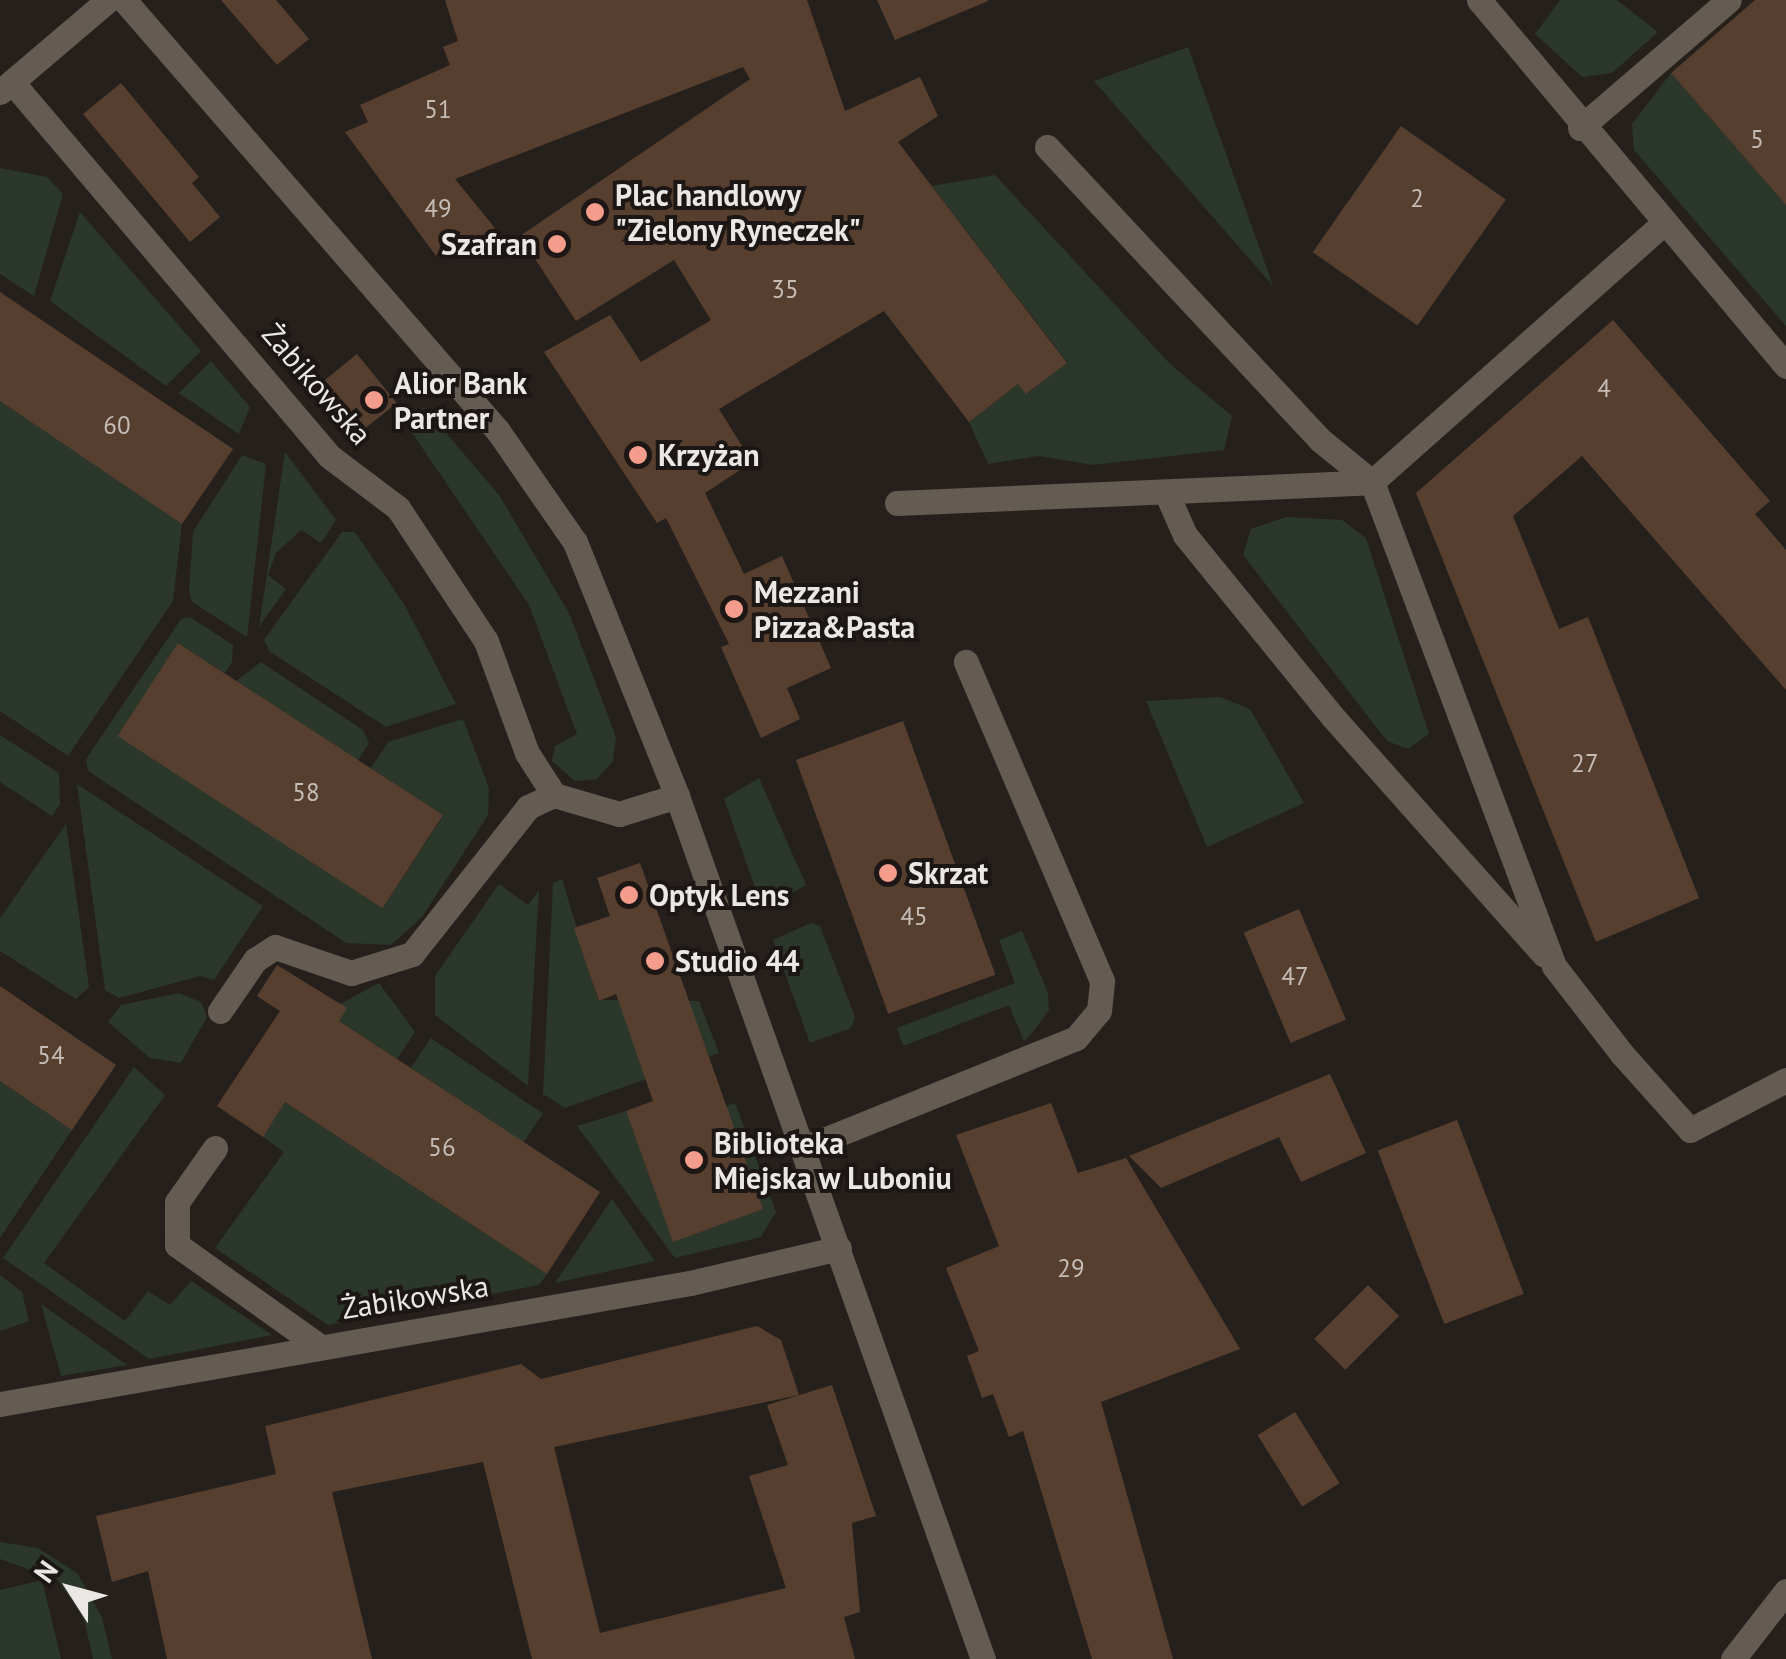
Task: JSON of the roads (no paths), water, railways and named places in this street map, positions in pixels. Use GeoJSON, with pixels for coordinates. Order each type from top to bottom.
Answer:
{"type":"FeatureCollection","features":[{"type":"Feature","properties":{"kind":"street"},"geometry":{"type":"LineString","coordinates":[[6,87],[108,0]]}},
{"type":"Feature","properties":{"kind":"street"},"geometry":{"type":"LineString","coordinates":[[124,0],[530,470],[593,579],[677,796],[804,1148],[982,1659]]}},
{"type":"Feature","properties":{"kind":"street"},"geometry":{"type":"LineString","coordinates":[[1478,0],[1580,128],[1786,366]]}},
{"type":"Feature","properties":{"kind":"street"},"geometry":{"type":"LineString","coordinates":[[1580,128],[1729,0]]}},
{"type":"Feature","properties":{"kind":"street","name":"Żabikowska"},"geometry":{"type":"LineString","coordinates":[[6,87],[329,456],[398,508],[486,641],[528,753],[554,795]]}},
{"type":"Feature","properties":{"kind":"street"},"geometry":{"type":"LineString","coordinates":[[1047,147],[1319,439],[1372,482],[1554,966]]}},
{"type":"Feature","properties":{"kind":"street"},"geometry":{"type":"LineString","coordinates":[[898,503],[1372,482],[1663,224]]}},
{"type":"Feature","properties":{"kind":"street"},"geometry":{"type":"LineString","coordinates":[[1166,492],[1185,535],[1319,701],[1554,966],[1690,1130],[1786,1080]]}},
{"type":"Feature","properties":{"kind":"street"},"geometry":{"type":"LineString","coordinates":[[804,1148],[1076,1038],[1099,1011],[1102,981],[966,662]]}},
{"type":"Feature","properties":{"kind":"street"},"geometry":{"type":"LineString","coordinates":[[220,1010],[255,960],[275,947],[294,948],[334,972],[371,970],[412,954],[528,807],[554,795],[619,814],[677,796]]}},
{"type":"Feature","properties":{"kind":"street"},"geometry":{"type":"LineString","coordinates":[[214,1148],[177,1202],[177,1246],[319,1346]]}},
{"type":"Feature","properties":{"kind":"street","name":"Żabikowska"},"geometry":{"type":"LineString","coordinates":[[0,1404],[742,1273],[839,1248]]}},
{"type":"Feature","properties":{"kind":"street"},"geometry":{"type":"LineString","coordinates":[[1733,1659],[1786,1591]]}},
{"type":"Feature","properties":{"kind":"place","name":"Plac handlowy \"Zielony Ryneczek\""},"geometry":{"type":"Point","coordinates":[595,212]}},
{"type":"Feature","properties":{"kind":"place","name":"Szafran"},"geometry":{"type":"Point","coordinates":[557,244]}},
{"type":"Feature","properties":{"kind":"place","name":"Alior Bank Partner"},"geometry":{"type":"Point","coordinates":[374,400]}},
{"type":"Feature","properties":{"kind":"place","name":"Krzyżan"},"geometry":{"type":"Point","coordinates":[638,455]}},
{"type":"Feature","properties":{"kind":"place","name":"Mezzani Pizza&Pasta"},"geometry":{"type":"Point","coordinates":[734,609]}},
{"type":"Feature","properties":{"kind":"place","name":"Skrzat"},"geometry":{"type":"Point","coordinates":[888,873]}},
{"type":"Feature","properties":{"kind":"place","name":"Optyk Lens"},"geometry":{"type":"Point","coordinates":[629,895]}},
{"type":"Feature","properties":{"kind":"place","name":"Studio 44"},"geometry":{"type":"Point","coordinates":[655,961]}},
{"type":"Feature","properties":{"kind":"place","name":"Biblioteka Miejska w Luboniu"},"geometry":{"type":"Point","coordinates":[694,1160]}}]}
